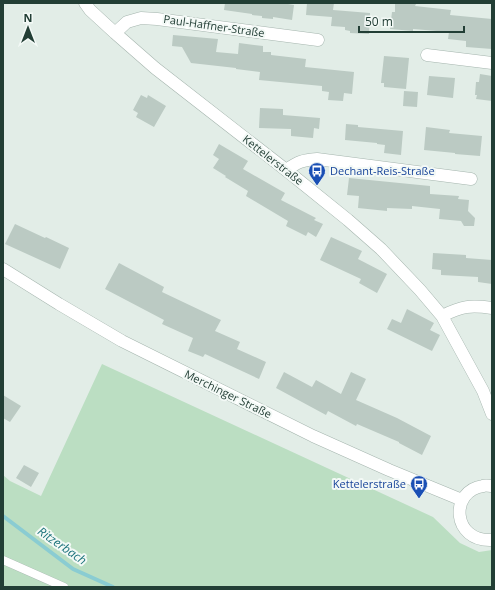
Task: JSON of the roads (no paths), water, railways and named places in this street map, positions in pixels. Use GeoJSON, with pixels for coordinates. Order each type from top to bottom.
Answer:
{"type":"FeatureCollection","features":[{"type":"Feature","properties":{"kind":"street","name":"Kettelerstraße"},"geometry":{"type":"LineString","coordinates":[[85,3],[90,10],[114,33],[156,68],[286,170],[381,249],[420,290],[442,316],[483,391],[492,414]]}},
{"type":"Feature","properties":{"kind":"street","name":"Paul-Haffner-Straße"},"geometry":{"type":"LineString","coordinates":[[114,33],[127,22],[141,18],[318,40]]}},
{"type":"Feature","properties":{"kind":"street"},"geometry":{"type":"LineString","coordinates":[[427,55],[492,63]]}},
{"type":"Feature","properties":{"kind":"street"},"geometry":{"type":"LineString","coordinates":[[286,170],[297,162],[317,159],[471,179]]}},
{"type":"Feature","properties":{"kind":"street","name":"Merchinger Straße"},"geometry":{"type":"LineString","coordinates":[[3,269],[122,341],[165,363],[313,436],[389,470],[462,500]]}},
{"type":"Feature","properties":{"kind":"street"},"geometry":{"type":"LineString","coordinates":[[442,316],[465,306],[492,308]]}},
{"type":"Feature","properties":{"kind":"street"},"geometry":{"type":"LineString","coordinates":[[492,486],[475,488],[462,500],[460,508],[462,526],[468,533],[475,538],[492,540]]}},
{"type":"Feature","properties":{"kind":"lane"},"geometry":{"type":"LineString","coordinates":[[3,560],[64,587]]}},
{"type":"Feature","properties":{"kind":"waterway","name":"Ritzerbach"},"geometry":{"type":"LineString","coordinates":[[3,516],[73,569],[113,587]]}},
{"type":"Feature","properties":{"kind":"place","name":"Dechant-Reis-Straße"},"geometry":{"type":"Point","coordinates":[317,186]}},
{"type":"Feature","properties":{"kind":"place","name":"Kettelerstraße"},"geometry":{"type":"Point","coordinates":[419,499]}}]}
